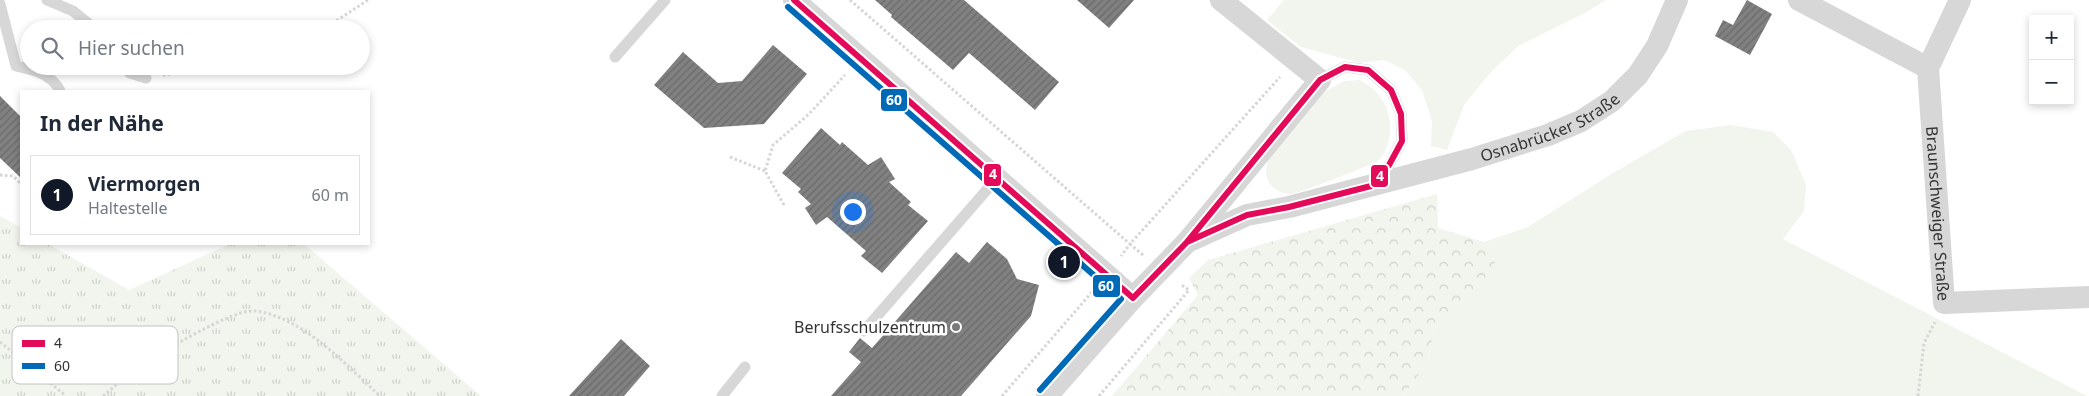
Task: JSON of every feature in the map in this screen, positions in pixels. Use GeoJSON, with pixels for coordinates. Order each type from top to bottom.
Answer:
{"type":"FeatureCollection","features":[{"type":"Feature","properties":{"kind":"street"},"geometry":{"type":"LineString","coordinates":[[794,0],[1133,298]]}},
{"type":"Feature","properties":{"kind":"street"},"geometry":{"type":"LineString","coordinates":[[1047,396],[1133,298],[1187,242],[1320,80],[1221,0]]}},
{"type":"Feature","properties":{"kind":"street","name":"Osnabrücker Straße"},"geometry":{"type":"LineString","coordinates":[[1187,242],[1247,215],[1289,207],[1472,159],[1548,135],[1581,121],[1612,101],[1638,75],[1657,46],[1677,0]]}},
{"type":"Feature","properties":{"kind":"street"},"geometry":{"type":"LineString","coordinates":[[1799,0],[1928,68],[1960,0]]}},
{"type":"Feature","properties":{"kind":"street","name":"Braunschweiger Straße"},"geometry":{"type":"LineString","coordinates":[[1928,68],[1944,303],[2089,297]]}},
{"type":"Feature","properties":{"kind":"lane"},"geometry":{"type":"LineString","coordinates":[[47,0],[73,11],[84,20]]}},
{"type":"Feature","properties":{"kind":"lane"},"geometry":{"type":"LineString","coordinates":[[615,57],[665,0]]}},
{"type":"Feature","properties":{"kind":"lane"},"geometry":{"type":"LineString","coordinates":[[0,4],[16,66],[20,67]]}},
{"type":"Feature","properties":{"kind":"lane"},"geometry":{"type":"LineString","coordinates":[[1320,80],[1345,67],[1368,70],[1391,90],[1401,114],[1402,141],[1389,165],[1371,186]]}},
{"type":"Feature","properties":{"kind":"lane"},"geometry":{"type":"LineString","coordinates":[[44,75],[56,83],[60,90]]}},
{"type":"Feature","properties":{"kind":"lane"},"geometry":{"type":"LineString","coordinates":[[136,75],[146,78]]}},
{"type":"Feature","properties":{"kind":"lane"},"geometry":{"type":"LineString","coordinates":[[864,331],[998,178]]}},
{"type":"Feature","properties":{"kind":"lane"},"geometry":{"type":"LineString","coordinates":[[722,396],[745,367]]}},
{"type":"Feature","properties":{"kind":"path"},"geometry":{"type":"LineString","coordinates":[[338,20],[368,0]]}},
{"type":"Feature","properties":{"kind":"path"},"geometry":{"type":"LineString","coordinates":[[765,171],[773,145],[809,114],[861,58]]}},
{"type":"Feature","properties":{"kind":"path"},"geometry":{"type":"LineString","coordinates":[[1130,244],[1295,60]]}},
{"type":"Feature","properties":{"kind":"path"},"geometry":{"type":"LineString","coordinates":[[146,78],[166,75]]}},
{"type":"Feature","properties":{"kind":"path"},"geometry":{"type":"LineString","coordinates":[[730,157],[765,171],[784,205]]}},
{"type":"Feature","properties":{"kind":"path"},"geometry":{"type":"LineString","coordinates":[[0,175],[13,176],[20,183]]}},
{"type":"Feature","properties":{"kind":"path"},"geometry":{"type":"LineString","coordinates":[[1918,396],[1924,343],[1944,303]]}},
{"type":"Feature","properties":{"kind":"path"},"geometry":{"type":"LineString","coordinates":[[178,345],[233,316],[254,311],[281,318],[317,340],[380,396]]}},
{"type":"Feature","properties":{"kind":"path"},"geometry":{"type":"LineString","coordinates":[[0,342],[12,352]]}},
{"type":"Feature","properties":{"kind":"path"},"geometry":{"type":"LineString","coordinates":[[51,384],[66,396]]}},
{"type":"Feature","properties":{"kind":"path"},"geometry":{"type":"LineString","coordinates":[[103,396],[118,384]]}},
{"type":"Feature","properties":{"kind":"green space"},"geometry":{"type":"Polygon","coordinates":[[[1284,0],[1606,0],[1587,12],[1518,46],[1490,73],[1464,105],[1447,150],[1431,146],[1432,121],[1422,90],[1405,70],[1384,60],[1360,63],[1301,47],[1267,20],[1284,0]]]}},
{"type":"Feature","properties":{"kind":"green space"},"geometry":{"type":"Polygon","coordinates":[[[1360,80],[1381,97],[1389,116],[1390,136],[1383,154],[1377,162],[1296,193],[1283,193],[1272,187],[1266,171],[1269,159],[1325,92],[1344,81],[1360,80]]]}},
{"type":"Feature","properties":{"kind":"green space"},"geometry":{"type":"Polygon","coordinates":[[[1731,125],[1773,132],[1791,150],[1806,185],[1804,211],[1783,239],[2087,396],[1403,396],[1428,362],[1436,318],[1503,250],[1484,242],[1528,227],[1613,173],[1686,131],[1731,125]]]}},
{"type":"Feature","properties":{"kind":"green space"},"geometry":{"type":"Polygon","coordinates":[[[1437,194],[1438,228],[1503,250],[1460,315],[1436,318],[1428,362],[1403,396],[1235,396],[1228,385],[1216,396],[1112,396],[1198,295],[1189,278],[1208,260],[1437,194]]]}},
{"type":"Feature","properties":{"kind":"green space"},"geometry":{"type":"Polygon","coordinates":[[[0,216],[20,227],[20,245],[50,245],[129,290],[228,245],[305,245],[481,396],[0,396],[0,216]]]}},
{"type":"Feature","properties":{"kind":"green space"},"geometry":{"type":"Polygon","coordinates":[[[1228,385],[1235,396],[1216,396],[1228,385]]]}},
{"type":"Feature","properties":{"kind":"building"},"geometry":{"type":"Polygon","coordinates":[[[875,0],[964,0],[1059,82],[1035,110],[969,53],[953,70],[891,17],[892,15],[875,0]]]}},
{"type":"Feature","properties":{"kind":"building"},"geometry":{"type":"Polygon","coordinates":[[[1077,0],[1134,0],[1109,28],[1077,0]]]}},
{"type":"Feature","properties":{"kind":"building"},"geometry":{"type":"Polygon","coordinates":[[[1747,0],[1772,14],[1750,55],[1715,36],[1723,20],[1733,25],[1747,0]]]}},
{"type":"Feature","properties":{"kind":"building"},"geometry":{"type":"Polygon","coordinates":[[[773,45],[807,74],[764,124],[704,128],[654,85],[683,52],[718,83],[742,81],[773,45]]]}},
{"type":"Feature","properties":{"kind":"building"},"geometry":{"type":"Polygon","coordinates":[[[0,96],[20,116],[20,177],[0,158],[0,96]]]}},
{"type":"Feature","properties":{"kind":"building"},"geometry":{"type":"Polygon","coordinates":[[[821,128],[840,145],[842,142],[868,165],[881,157],[895,179],[889,182],[911,202],[908,205],[928,221],[882,273],[861,256],[866,251],[827,217],[816,225],[805,208],[811,204],[798,192],[801,189],[782,173],[821,128]]]}},
{"type":"Feature","properties":{"kind":"building","name":"Berufsschulzentrum"},"geometry":{"type":"Polygon","coordinates":[[[987,242],[1007,259],[1017,279],[1039,285],[1031,316],[961,396],[831,396],[861,362],[849,352],[860,338],[872,348],[956,252],[969,263],[987,242]]]}},
{"type":"Feature","properties":{"kind":"building"},"geometry":{"type":"Polygon","coordinates":[[[621,339],[650,366],[624,396],[569,396],[621,339]]]}},
{"type":"Feature","properties":{"kind":"transit line","name":"4"},"geometry":{"type":"LineString","coordinates":[[794,0],[1133,298],[1187,242]]}},
{"type":"Feature","properties":{"kind":"transit line","name":"60"},"geometry":{"type":"LineString","coordinates":[[788,7],[1121,299],[1040,390]]}},
{"type":"Feature","properties":{"kind":"transit line","name":"4"},"geometry":{"type":"LineString","coordinates":[[1345,67],[1368,70],[1391,90],[1401,114],[1402,141],[1389,165],[1371,186],[1289,207],[1247,215],[1187,242],[1320,80],[1345,67]]}},
{"type":"Feature","properties":{"kind":"place","name":"Viermorgen"},"geometry":{"type":"Point","coordinates":[1064,262]}},
{"type":"Feature","properties":{"kind":"place","name":"Berufsschulzentrum"},"geometry":{"type":"Point","coordinates":[956,327]}}]}
